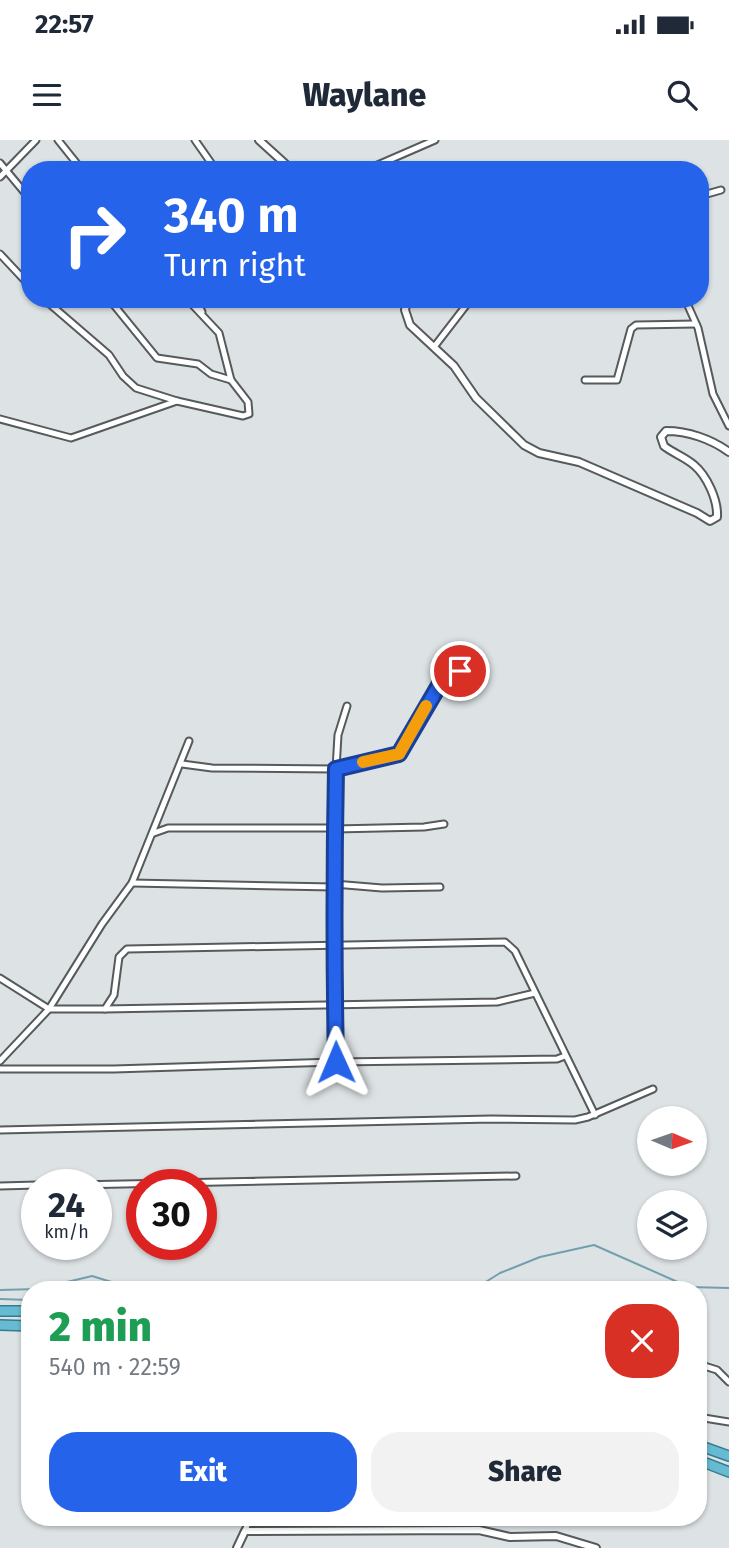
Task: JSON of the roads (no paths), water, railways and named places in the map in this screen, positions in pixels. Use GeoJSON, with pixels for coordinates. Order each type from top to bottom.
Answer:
{"type":"FeatureCollection","features":[{"type":"Feature","properties":{"kind":"highway"},"geometry":{"type":"LineString","coordinates":[[0,1311],[21,1311]]}},
{"type":"Feature","properties":{"kind":"highway"},"geometry":{"type":"LineString","coordinates":[[0,1325],[21,1325]]}},
{"type":"Feature","properties":{"kind":"highway"},"geometry":{"type":"LineString","coordinates":[[707,1448],[729,1456]]}},
{"type":"Feature","properties":{"kind":"highway"},"geometry":{"type":"LineString","coordinates":[[707,1463],[729,1472]]}},
{"type":"Feature","properties":{"kind":"street"},"geometry":{"type":"LineString","coordinates":[[0,177],[36,140]]}},
{"type":"Feature","properties":{"kind":"street"},"geometry":{"type":"LineString","coordinates":[[58,140],[75,161]]}},
{"type":"Feature","properties":{"kind":"street"},"geometry":{"type":"LineString","coordinates":[[195,140],[210,161]]}},
{"type":"Feature","properties":{"kind":"street"},"geometry":{"type":"LineString","coordinates":[[259,140],[282,161]]}},
{"type":"Feature","properties":{"kind":"street"},"geometry":{"type":"LineString","coordinates":[[386,161],[431,141]]}},
{"type":"Feature","properties":{"kind":"street"},"geometry":{"type":"LineString","coordinates":[[0,163],[21,188]]}},
{"type":"Feature","properties":{"kind":"street"},"geometry":{"type":"LineString","coordinates":[[709,193],[721,190]]}},
{"type":"Feature","properties":{"kind":"street"},"geometry":{"type":"LineString","coordinates":[[0,254],[21,276]]}},
{"type":"Feature","properties":{"kind":"street"},"geometry":{"type":"LineString","coordinates":[[54,308],[108,355],[122,376],[136,388],[177,401],[243,416],[249,414],[248,402],[232,380],[219,333],[196,308]]}},
{"type":"Feature","properties":{"kind":"street"},"geometry":{"type":"LineString","coordinates":[[117,308],[157,358],[198,364],[211,374],[232,380]]}},
{"type":"Feature","properties":{"kind":"street"},"geometry":{"type":"LineString","coordinates":[[200,308],[205,318]]}},
{"type":"Feature","properties":{"kind":"street"},"geometry":{"type":"LineString","coordinates":[[405,308],[410,325],[454,366],[476,398],[524,445],[539,453],[564,457],[590,466],[697,513],[710,522],[717,517],[718,510],[707,482],[692,463],[664,446],[661,437],[666,431],[683,432],[715,442],[729,452]]}},
{"type":"Feature","properties":{"kind":"street"},"geometry":{"type":"LineString","coordinates":[[434,347],[464,308]]}},
{"type":"Feature","properties":{"kind":"street"},"geometry":{"type":"LineString","coordinates":[[689,308],[696,324],[713,394],[729,426]]}},
{"type":"Feature","properties":{"kind":"street"},"geometry":{"type":"LineString","coordinates":[[585,380],[617,380],[631,329],[636,325],[696,324]]}},
{"type":"Feature","properties":{"kind":"street"},"geometry":{"type":"LineString","coordinates":[[0,419],[71,438],[177,401]]}},
{"type":"Feature","properties":{"kind":"street"},"geometry":{"type":"LineString","coordinates":[[182,764],[212,768],[336,769],[399,754],[441,682],[479,660]]}},
{"type":"Feature","properties":{"kind":"street"},"geometry":{"type":"LineString","coordinates":[[336,1062],[336,769],[338,734],[347,706]]}},
{"type":"Feature","properties":{"kind":"street"},"geometry":{"type":"LineString","coordinates":[[0,1061],[50,1009],[102,924],[132,883],[189,741]]}},
{"type":"Feature","properties":{"kind":"street"},"geometry":{"type":"LineString","coordinates":[[152,834],[168,828],[335,829],[444,824]]}},
{"type":"Feature","properties":{"kind":"street"},"geometry":{"type":"LineString","coordinates":[[132,883],[440,887]]}},
{"type":"Feature","properties":{"kind":"street"},"geometry":{"type":"LineString","coordinates":[[105,1009],[114,995],[119,957],[127,949],[505,942],[515,951],[595,1115]]}},
{"type":"Feature","properties":{"kind":"street"},"geometry":{"type":"LineString","coordinates":[[0,978],[50,1009],[497,1002],[535,993]]}},
{"type":"Feature","properties":{"kind":"street"},"geometry":{"type":"LineString","coordinates":[[0,1069],[557,1059],[565,1056]]}},
{"type":"Feature","properties":{"kind":"street"},"geometry":{"type":"LineString","coordinates":[[0,1130],[491,1119],[575,1120],[595,1115],[653,1089]]}},
{"type":"Feature","properties":{"kind":"street"},"geometry":{"type":"LineString","coordinates":[[112,1184],[516,1176]]}},
{"type":"Feature","properties":{"kind":"street"},"geometry":{"type":"LineString","coordinates":[[0,1186],[21,1185]]}},
{"type":"Feature","properties":{"kind":"street"},"geometry":{"type":"LineString","coordinates":[[707,1367],[717,1370],[729,1382]]}},
{"type":"Feature","properties":{"kind":"street"},"geometry":{"type":"LineString","coordinates":[[707,1418],[729,1422]]}},
{"type":"Feature","properties":{"kind":"street"},"geometry":{"type":"LineString","coordinates":[[237,1548],[247,1526]]}},
{"type":"Feature","properties":{"kind":"street"},"geometry":{"type":"LineString","coordinates":[[246,1531],[479,1530],[520,1537],[556,1536],[596,1548]]}},
{"type":"Feature","properties":{"kind":"waterway"},"geometry":{"type":"LineString","coordinates":[[487,1281],[540,1257],[594,1245],[675,1281]]}},
{"type":"Feature","properties":{"kind":"waterway"},"geometry":{"type":"LineString","coordinates":[[71,1281],[92,1276],[108,1281]]}},
{"type":"Feature","properties":{"kind":"waterway"},"geometry":{"type":"LineString","coordinates":[[707,1287],[729,1288]]}},
{"type":"Feature","properties":{"kind":"waterway"},"geometry":{"type":"LineString","coordinates":[[0,1290],[21,1289]]}},
{"type":"Feature","properties":{"kind":"waterway"},"geometry":{"type":"LineString","coordinates":[[0,1299],[21,1300]]}}]}
